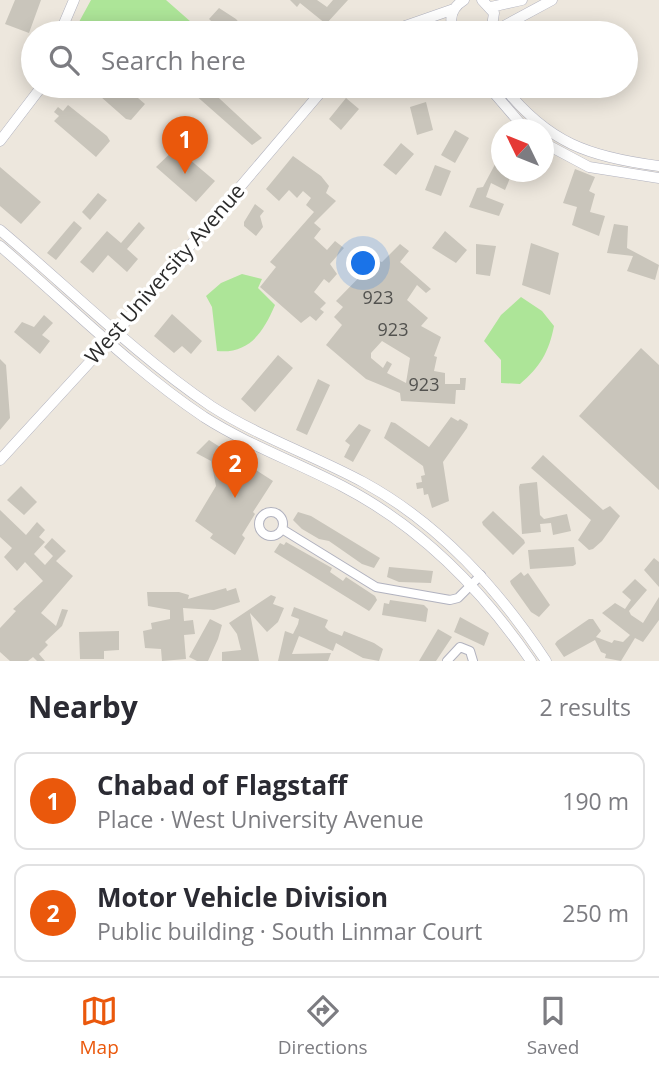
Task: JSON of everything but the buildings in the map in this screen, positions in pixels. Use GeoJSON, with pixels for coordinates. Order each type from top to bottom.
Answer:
{"type":"FeatureCollection","features":[{"type":"Feature","properties":{"kind":"street"},"geometry":{"type":"LineString","coordinates":[[65,21],[74,0]]}},
{"type":"Feature","properties":{"kind":"street"},"geometry":{"type":"LineString","coordinates":[[495,21],[486,2],[522,0]]}},
{"type":"Feature","properties":{"kind":"street"},"geometry":{"type":"LineString","coordinates":[[513,21],[552,0]]}},
{"type":"Feature","properties":{"kind":"street"},"geometry":{"type":"LineString","coordinates":[[456,21],[459,3]]}},
{"type":"Feature","properties":{"kind":"street"},"geometry":{"type":"LineString","coordinates":[[415,21],[459,3]]}},
{"type":"Feature","properties":{"kind":"street"},"geometry":{"type":"LineString","coordinates":[[0,141],[33,98]]}},
{"type":"Feature","properties":{"kind":"street","name":"West University Avenue"},"geometry":{"type":"LineString","coordinates":[[0,460],[117,331],[316,98]]}},
{"type":"Feature","properties":{"kind":"street"},"geometry":{"type":"LineString","coordinates":[[498,98],[516,119]]}},
{"type":"Feature","properties":{"kind":"street"},"geometry":{"type":"LineString","coordinates":[[515,98],[544,128],[573,146],[611,160],[659,166]]}},
{"type":"Feature","properties":{"kind":"street"},"geometry":{"type":"LineString","coordinates":[[554,149],[601,171],[659,178]]}},
{"type":"Feature","properties":{"kind":"street"},"geometry":{"type":"LineString","coordinates":[[0,230],[156,364],[215,408],[265,436],[365,483],[393,500],[446,541],[481,575],[547,661]]}},
{"type":"Feature","properties":{"kind":"street"},"geometry":{"type":"LineString","coordinates":[[0,246],[108,341],[167,389],[216,424],[340,485],[384,511],[426,542],[472,584],[531,661]]}},
{"type":"Feature","properties":{"kind":"street"},"geometry":{"type":"LineString","coordinates":[[282,529],[385,590],[450,600],[458,598],[481,575]]}},
{"type":"Feature","properties":{"kind":"street"},"geometry":{"type":"LineString","coordinates":[[447,661],[460,647],[470,652],[473,661]]}},
{"type":"Feature","properties":{"kind":"green space"},"geometry":{"type":"Polygon","coordinates":[[[91,0],[166,0],[190,21],[80,21],[91,0]]]}},
{"type":"Feature","properties":{"kind":"green space"},"geometry":{"type":"Polygon","coordinates":[[[242,274],[262,279],[258,288],[275,305],[254,340],[238,349],[217,351],[212,307],[206,296],[221,283],[242,274]]]}},
{"type":"Feature","properties":{"kind":"green space"},"geometry":{"type":"Polygon","coordinates":[[[521,297],[542,311],[554,326],[552,335],[543,358],[527,378],[520,384],[501,383],[501,360],[484,341],[501,315],[521,297]]]}},
{"type":"Feature","properties":{"kind":"place","name":"Chabad of Flagstaff"},"geometry":{"type":"Point","coordinates":[185,174]}},
{"type":"Feature","properties":{"kind":"place","name":"Motor Vehicle Division"},"geometry":{"type":"Point","coordinates":[235,498]}}]}
